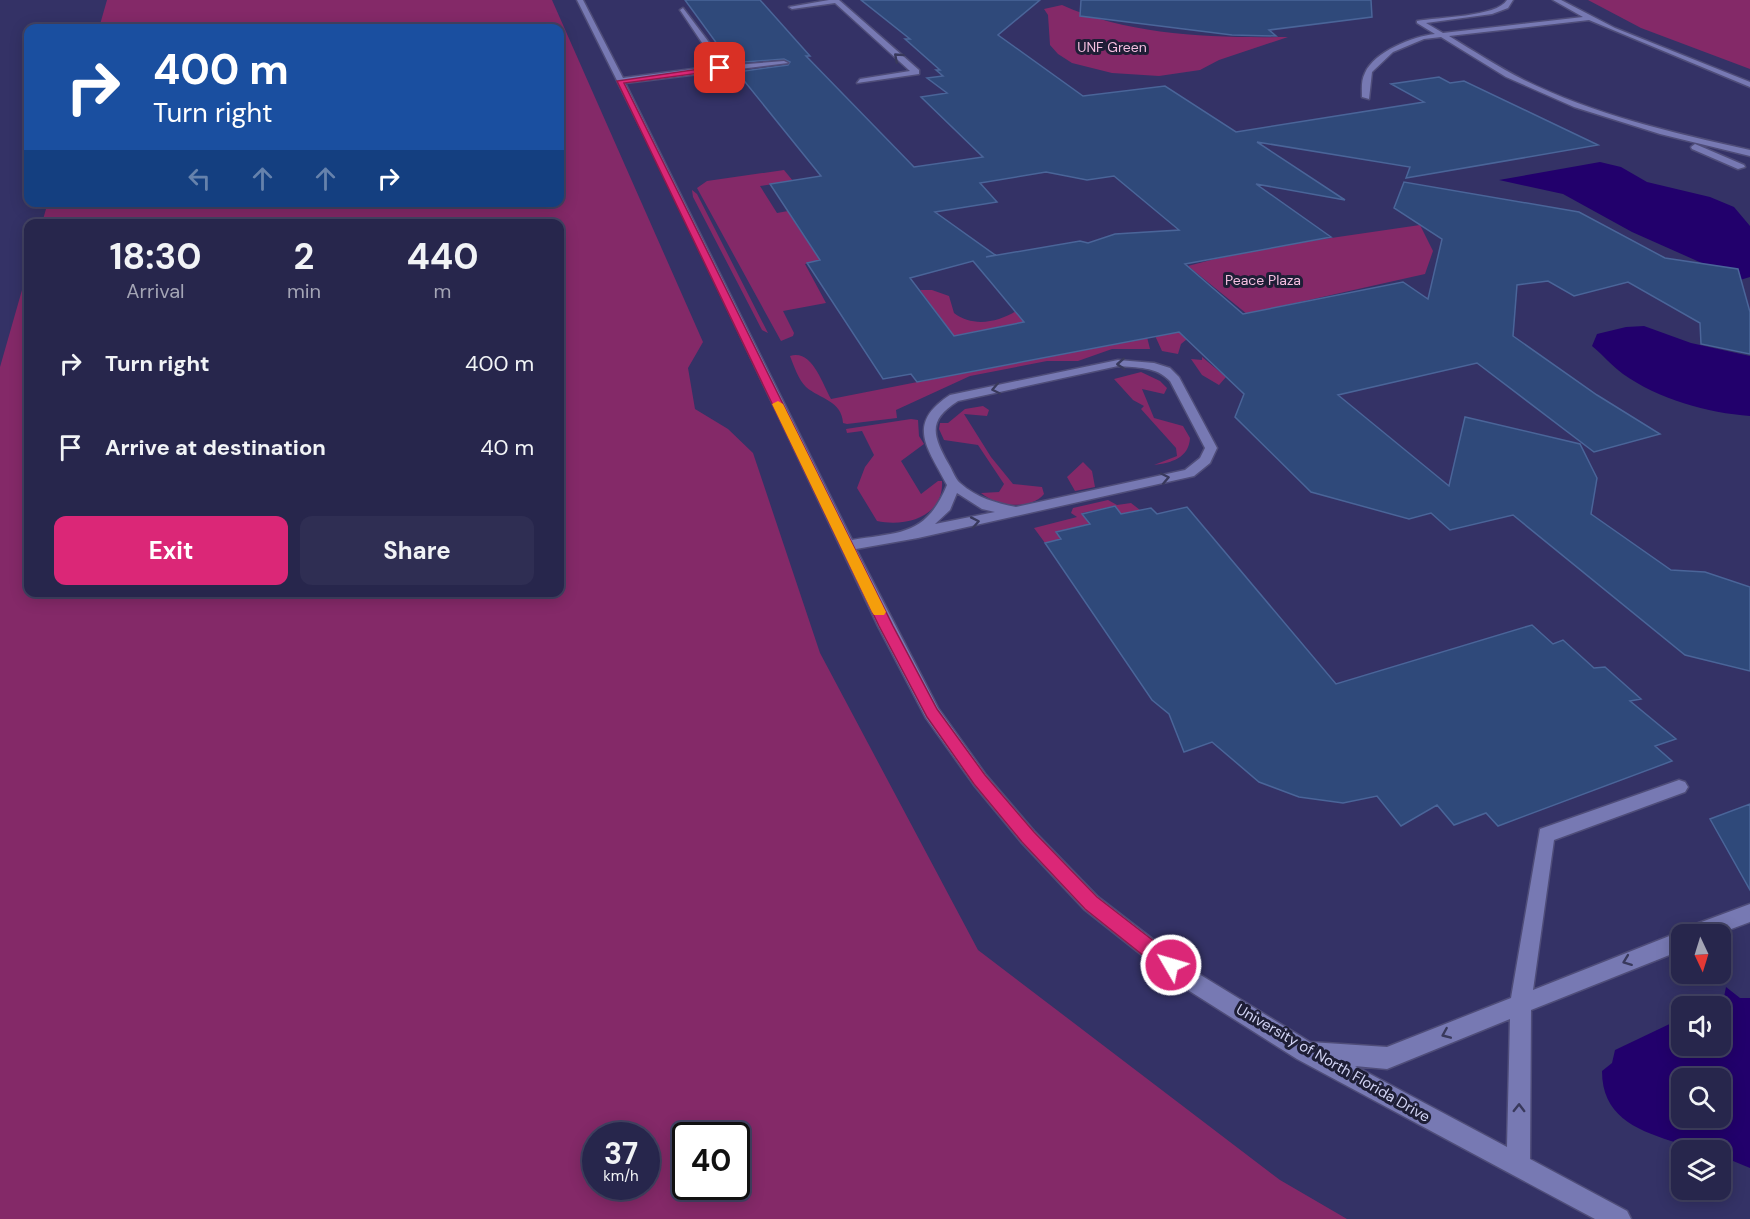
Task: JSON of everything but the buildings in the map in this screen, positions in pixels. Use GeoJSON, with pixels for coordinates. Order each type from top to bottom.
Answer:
{"type":"FeatureCollection","features":[{"type":"Feature","properties":{"kind":"street","name":"University of North Florida Drive"},"geometry":{"type":"LineString","coordinates":[[580,0],[847,546],[932,713],[980,780],[1028,837],[1091,903],[1187,978],[1305,1051],[1619,1219]]}},
{"type":"Feature","properties":{"kind":"street"},"geometry":{"type":"LineString","coordinates":[[1510,0],[1506,7],[1491,13],[1419,22],[1441,33],[1493,67],[1546,93],[1665,133],[1750,154]]}},
{"type":"Feature","properties":{"kind":"street"},"geometry":{"type":"LineString","coordinates":[[1556,0],[1588,18],[1750,85]]}},
{"type":"Feature","properties":{"kind":"street"},"geometry":{"type":"LineString","coordinates":[[792,7],[836,1],[916,72],[860,81]]}},
{"type":"Feature","properties":{"kind":"street"},"geometry":{"type":"LineString","coordinates":[[683,10],[717,59],[720,68]]}},
{"type":"Feature","properties":{"kind":"street"},"geometry":{"type":"LineString","coordinates":[[1366,96],[1366,80],[1370,71],[1391,51],[1423,37],[1441,33],[1588,18]]}},
{"type":"Feature","properties":{"kind":"street"},"geometry":{"type":"LineString","coordinates":[[620,81],[720,68],[784,63]]}},
{"type":"Feature","properties":{"kind":"street"},"geometry":{"type":"LineString","coordinates":[[1665,133],[1741,167],[1750,174]]}},
{"type":"Feature","properties":{"kind":"street"},"geometry":{"type":"LineString","coordinates":[[1741,167],[1740,159],[1750,154]]}},
{"type":"Feature","properties":{"kind":"street"},"geometry":{"type":"LineString","coordinates":[[847,546],[1020,513],[1189,473],[1205,460],[1210,448],[1175,379],[1166,370],[1136,363],[1118,363],[954,398],[939,406],[930,416],[927,427],[954,485],[987,506],[1020,513]]}},
{"type":"Feature","properties":{"kind":"street"},"geometry":{"type":"LineString","coordinates":[[918,533],[945,507],[954,485]]}},
{"type":"Feature","properties":{"kind":"street"},"geometry":{"type":"LineString","coordinates":[[1518,1166],[1521,1002],[1546,835],[1679,787]]}},
{"type":"Feature","properties":{"kind":"street"},"geometry":{"type":"LineString","coordinates":[[1721,924],[1750,913]]}},
{"type":"Feature","properties":{"kind":"street"},"geometry":{"type":"LineString","coordinates":[[1305,1051],[1387,1058],[1521,1002],[1671,944]]}},
{"type":"Feature","properties":{"kind":"green space"},"geometry":{"type":"Polygon","coordinates":[[[107,0],[552,0],[563,24],[100,24],[107,0]]]}},
{"type":"Feature","properties":{"kind":"green space"},"geometry":{"type":"Polygon","coordinates":[[[1588,0],[1750,0],[1750,69],[1641,28],[1588,0]]]}},
{"type":"Feature","properties":{"kind":"green space","name":"UNF Green"},"geometry":{"type":"Polygon","coordinates":[[[1062,5],[1088,15],[1144,29],[1231,37],[1288,37],[1219,60],[1200,70],[1159,76],[1112,73],[1072,63],[1058,54],[1050,45],[1048,15],[1044,9],[1062,5]]]}},
{"type":"Feature","properties":{"kind":"green space"},"geometry":{"type":"Polygon","coordinates":[[[564,27],[703,342],[688,368],[695,409],[728,429],[753,453],[820,653],[978,950],[1280,1180],[1347,1219],[0,1219],[0,367],[24,283],[24,597],[564,597],[564,219],[43,219],[47,207],[564,207],[564,27]]]}},
{"type":"Feature","properties":{"kind":"green space"},"geometry":{"type":"Polygon","coordinates":[[[784,170],[793,181],[760,186],[777,213],[788,211],[799,229],[908,211],[953,226],[805,264],[826,303],[783,311],[794,333],[793,336],[781,341],[697,188],[707,181],[784,170]]]}},
{"type":"Feature","properties":{"kind":"green space"},"geometry":{"type":"Polygon","coordinates":[[[692,190],[697,194],[768,333],[762,330],[693,197],[692,190]]]}},
{"type":"Feature","properties":{"kind":"green space","name":"Peace Plaza"},"geometry":{"type":"Polygon","coordinates":[[[1420,225],[1433,251],[1425,274],[1247,314],[1188,266],[1274,247],[1420,225]]]}},
{"type":"Feature","properties":{"kind":"green space"},"geometry":{"type":"Polygon","coordinates":[[[1098,253],[1187,339],[1181,344],[1178,354],[1162,351],[1152,329],[1098,253]]]}},
{"type":"Feature","properties":{"kind":"green space"},"geometry":{"type":"Polygon","coordinates":[[[920,290],[932,290],[949,296],[954,313],[969,320],[993,321],[1016,311],[1024,322],[954,336],[920,290]]]}},
{"type":"Feature","properties":{"kind":"green space"},"geometry":{"type":"Polygon","coordinates":[[[1147,337],[1150,349],[1112,349],[1078,361],[1047,361],[970,376],[896,410],[897,418],[847,424],[843,423],[842,416],[835,405],[803,384],[790,356],[798,355],[810,362],[831,399],[1147,337]]]}},
{"type":"Feature","properties":{"kind":"green space"},"geometry":{"type":"Polygon","coordinates":[[[1202,357],[1226,377],[1219,385],[1202,375],[1191,359],[1202,360],[1202,357]]]}},
{"type":"Feature","properties":{"kind":"green space"},"geometry":{"type":"Polygon","coordinates":[[[1141,372],[1160,381],[1167,388],[1164,394],[1142,389],[1154,418],[1183,426],[1190,438],[1183,455],[1167,463],[1154,465],[1177,456],[1176,448],[1141,409],[1144,406],[1133,400],[1114,379],[1141,372]]]}},
{"type":"Feature","properties":{"kind":"green space"},"geometry":{"type":"Polygon","coordinates":[[[983,406],[989,410],[987,416],[964,414],[991,457],[1013,484],[1042,487],[1044,494],[1038,499],[1022,505],[1013,505],[987,497],[981,493],[999,492],[1004,484],[978,445],[944,440],[939,429],[940,423],[948,423],[965,409],[983,406]]]}},
{"type":"Feature","properties":{"kind":"green space"},"geometry":{"type":"Polygon","coordinates":[[[911,419],[918,420],[919,436],[924,444],[901,461],[921,494],[938,481],[942,481],[941,493],[937,503],[921,517],[900,522],[877,521],[857,488],[865,467],[874,455],[862,431],[847,433],[846,429],[911,419]]]}},
{"type":"Feature","properties":{"kind":"green space"},"geometry":{"type":"Polygon","coordinates":[[[1083,462],[1092,471],[1095,487],[1075,491],[1067,477],[1083,462]]]}},
{"type":"Feature","properties":{"kind":"green space"},"geometry":{"type":"Polygon","coordinates":[[[1108,500],[1117,505],[1131,503],[1140,510],[1121,514],[1115,506],[1082,513],[1090,524],[1057,532],[1061,539],[1045,543],[1034,528],[1077,517],[1071,513],[1073,508],[1108,500]]]}},
{"type":"Feature","properties":{"kind":"shaded area"},"geometry":{"type":"Polygon","coordinates":[[[1600,162],[1621,167],[1647,182],[1710,197],[1734,207],[1750,226],[1750,277],[1740,280],[1632,232],[1563,194],[1499,180],[1600,162]]]}},
{"type":"Feature","properties":{"kind":"shaded area"},"geometry":{"type":"Polygon","coordinates":[[[1644,326],[1691,343],[1750,356],[1750,416],[1701,408],[1652,391],[1615,368],[1592,346],[1597,334],[1626,327],[1644,326]]]}},
{"type":"Feature","properties":{"kind":"shaded area"},"geometry":{"type":"Polygon","coordinates":[[[1726,987],[1740,998],[1750,998],[1750,1168],[1731,1160],[1731,1140],[1671,1141],[1645,1131],[1623,1118],[1614,1109],[1603,1086],[1602,1071],[1612,1063],[1615,1050],[1671,1023],[1671,1056],[1731,1056],[1731,996],[1724,996],[1726,987]]]}},
{"type":"Feature","properties":{"kind":"slow traffic"},"geometry":{"type":"LineString","coordinates":[[778,404],[879,612]]}},
{"type":"Feature","properties":{"kind":"route"},"geometry":{"type":"LineString","coordinates":[[720,68],[620,81],[671,181],[886,626],[932,713],[980,780],[1028,837],[1091,903],[1171,965]]}}]}
